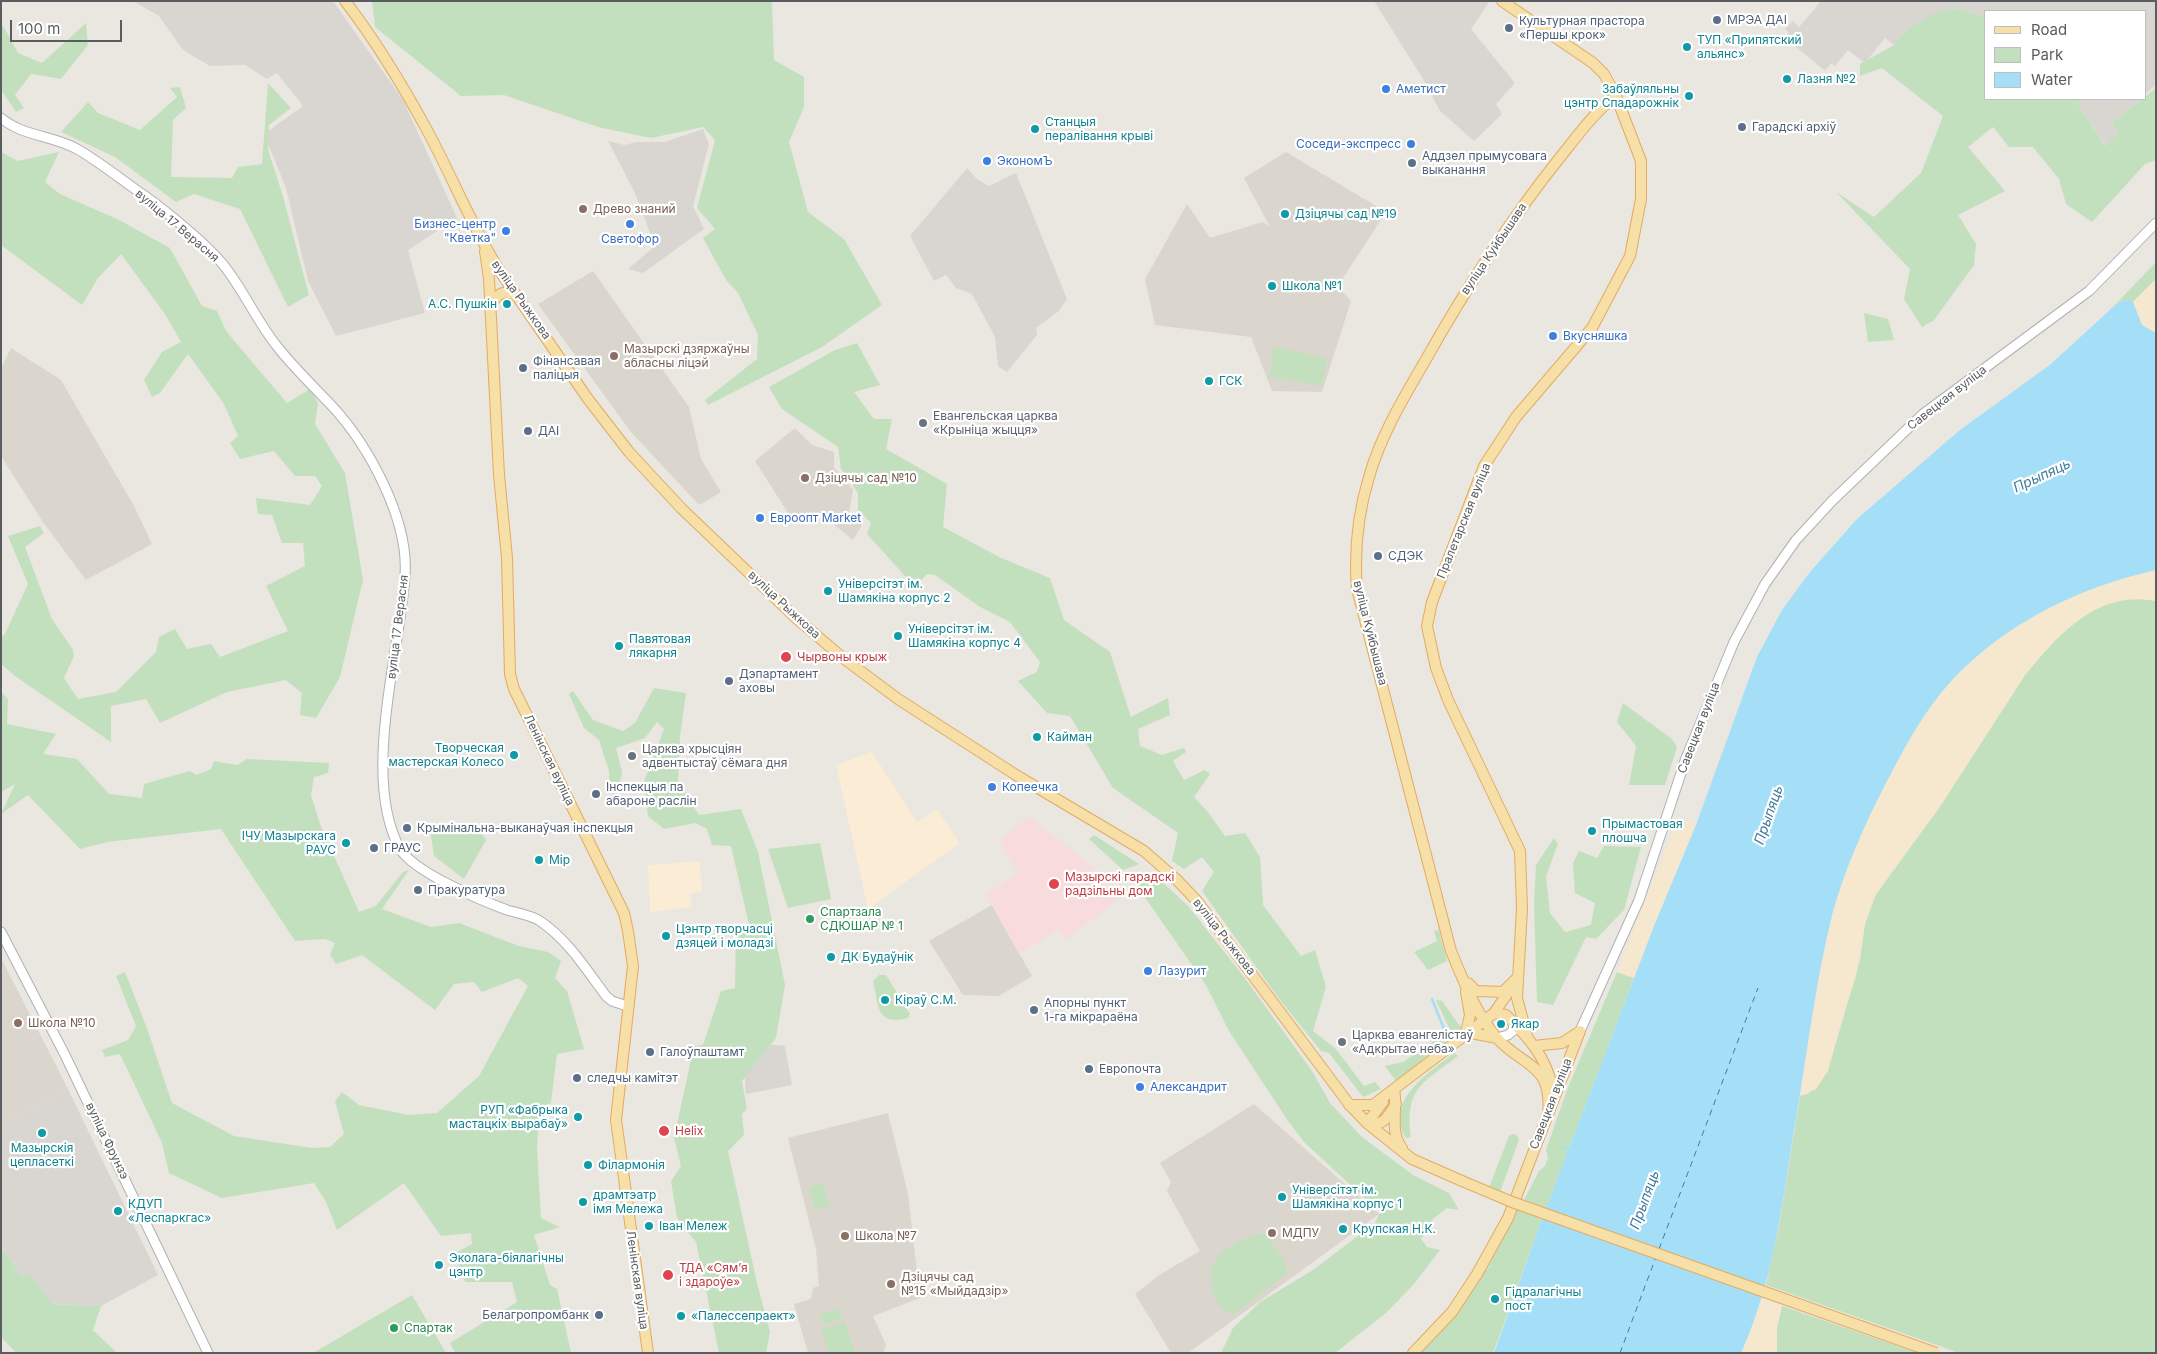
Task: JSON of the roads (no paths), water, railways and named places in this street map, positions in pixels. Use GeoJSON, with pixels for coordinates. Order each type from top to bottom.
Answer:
{"type":"FeatureCollection","features":[{"type":"Feature","properties":{"kind":"main road","name":"вуліца Рыжкова"},"geometry":{"type":"LineString","coordinates":[[345,1],[362,22],[428,130],[485,248],[588,399],[629,452],[681,508],[810,631],[898,699],[1016,775],[1144,851],[1176,879],[1197,901],[1349,1105],[1367,1123],[1412,1159],[1512,1202],[1936,1353]]}},
{"type":"Feature","properties":{"kind":"main road","name":"Пралетарская вуліца"},"geometry":{"type":"LineString","coordinates":[[1502,1],[1594,63],[1604,74],[1616,96],[1641,161],[1643,181],[1639,218],[1630,256],[1592,328],[1516,417],[1484,466],[1432,602],[1427,626],[1433,660],[1448,700],[1520,851],[1522,909],[1517,998],[1531,1042]]}},
{"type":"Feature","properties":{"kind":"main road","name":"вуліца Куйбышава"},"geometry":{"type":"LineString","coordinates":[[1548,1116],[1547,1088],[1534,1067],[1497,1038],[1484,1019],[1462,978],[1451,951],[1427,866],[1390,711],[1357,589],[1355,559],[1360,516],[1369,476],[1387,428],[1474,275],[1538,185],[1601,107],[1616,96]]}},
{"type":"Feature","properties":{"kind":"main road","name":"Ленінская вуліца"},"geometry":{"type":"LineString","coordinates":[[485,248],[499,475],[507,558],[510,674],[514,689],[624,912],[633,966],[627,1006],[616,1120],[648,1353]]}},
{"type":"Feature","properties":{"kind":"main road"},"geometry":{"type":"LineString","coordinates":[[490,306],[498,294],[504,291],[518,296]]}},
{"type":"Feature","properties":{"kind":"main road","name":"Пралетарская вуліца"},"geometry":{"type":"LineString","coordinates":[[1494,1013],[1503,1004],[1518,977]]}},
{"type":"Feature","properties":{"kind":"main road"},"geometry":{"type":"LineString","coordinates":[[1462,978],[1476,990],[1492,993],[1503,992],[1518,977]]}},
{"type":"Feature","properties":{"kind":"main road"},"geometry":{"type":"LineString","coordinates":[[1462,978],[1470,1015],[1466,1032]]}},
{"type":"Feature","properties":{"kind":"main road"},"geometry":{"type":"LineString","coordinates":[[1349,1105],[1374,1104],[1466,1032],[1494,1013],[1506,1015],[1513,1022],[1531,1042],[1547,1070],[1553,1096],[1548,1116]]}},
{"type":"Feature","properties":{"kind":"main road"},"geometry":{"type":"LineString","coordinates":[[1531,1042],[1545,1046],[1562,1044],[1580,1031]]}},
{"type":"Feature","properties":{"kind":"main road","name":"Савецкая вуліца"},"geometry":{"type":"LineString","coordinates":[[1413,1353],[1452,1312],[1477,1274],[1508,1218],[1580,1031]]}},
{"type":"Feature","properties":{"kind":"main road"},"geometry":{"type":"LineString","coordinates":[[1466,1032],[1497,1038]]}},
{"type":"Feature","properties":{"kind":"main road"},"geometry":{"type":"LineString","coordinates":[[1534,1067],[1553,1070],[1567,1064]]}},
{"type":"Feature","properties":{"kind":"main road"},"geometry":{"type":"LineString","coordinates":[[1394,1089],[1397,1102],[1394,1130],[1398,1142],[1412,1159]]}},
{"type":"Feature","properties":{"kind":"main road"},"geometry":{"type":"LineString","coordinates":[[1394,1089],[1367,1123],[1376,1125],[1386,1121],[1397,1102]]}},
{"type":"Feature","properties":{"kind":"street","name":"вуліца 17 Верасня"},"geometry":{"type":"LineString","coordinates":[[1,118],[26,134],[75,148],[148,199],[212,253],[227,268],[275,344],[310,385],[334,407],[370,458],[391,502],[404,542],[405,573],[382,740],[385,793],[392,829],[400,848],[406,856],[437,878],[505,909],[537,919],[562,939],[606,996],[612,1001],[627,1006]]}},
{"type":"Feature","properties":{"kind":"street","name":"Савецкая вуліца"},"geometry":{"type":"LineString","coordinates":[[1580,1031],[1639,900],[1686,758],[1734,642],[1765,584],[1796,540],[1832,501],[1923,414],[2089,291],[2156,224]]}},
{"type":"Feature","properties":{"kind":"street","name":"вуліца Фрунзэ"},"geometry":{"type":"LineString","coordinates":[[1,932],[61,1046],[208,1353]]}},
{"type":"Feature","properties":{"kind":"street"},"geometry":{"type":"LineString","coordinates":[[1497,1038],[1508,1035],[1514,1030],[1513,1022]]}},
{"type":"Feature","properties":{"kind":"water","name":"Прыпяць"},"geometry":{"type":"Polygon","coordinates":[[[2124,300],[2133,302],[2142,325],[2156,333],[2156,570],[2100,586],[2046,610],[1997,640],[1974,659],[1942,691],[1923,717],[1876,802],[1842,882],[1826,939],[1777,1235],[1763,1295],[1741,1353],[1494,1353],[1542,1219],[1654,926],[1696,825],[1757,657],[1782,610],[1810,572],[1857,519],[1960,430],[2051,364],[2113,307],[2124,300]]]}},
{"type":"Feature","properties":{"kind":"waterway"},"geometry":{"type":"LineString","coordinates":[[1432,999],[1444,1029]]}},
{"type":"Feature","properties":{"kind":"waterway"},"geometry":{"type":"LineString","coordinates":[[1563,1147],[1571,1152]]}},
{"type":"Feature","properties":{"kind":"place","name":"МРЭА ДАІ"},"geometry":{"type":"Point","coordinates":[1717,20]}},
{"type":"Feature","properties":{"kind":"place","name":"Культурная прастора «Першы крок»"},"geometry":{"type":"Point","coordinates":[1509,28]}},
{"type":"Feature","properties":{"kind":"place","name":"ТУП «Припятский альянс»"},"geometry":{"type":"Point","coordinates":[1687,47]}},
{"type":"Feature","properties":{"kind":"place","name":"Лазня №2"},"geometry":{"type":"Point","coordinates":[1787,79]}},
{"type":"Feature","properties":{"kind":"place","name":"Аметист"},"geometry":{"type":"Point","coordinates":[1386,89]}},
{"type":"Feature","properties":{"kind":"place","name":"Забаўляльны цэнтр Спадарожнік"},"geometry":{"type":"Point","coordinates":[1689,96]}},
{"type":"Feature","properties":{"kind":"place","name":"Гарадскі архіў"},"geometry":{"type":"Point","coordinates":[1742,127]}},
{"type":"Feature","properties":{"kind":"place","name":"Станцыя пералівання крыві"},"geometry":{"type":"Point","coordinates":[1035,129]}},
{"type":"Feature","properties":{"kind":"place","name":"Соседи-экспресс"},"geometry":{"type":"Point","coordinates":[1411,144]}},
{"type":"Feature","properties":{"kind":"place","name":"ЭкономЪ"},"geometry":{"type":"Point","coordinates":[987,161]}},
{"type":"Feature","properties":{"kind":"place","name":"Аддзел прымусовага выканання"},"geometry":{"type":"Point","coordinates":[1412,163]}},
{"type":"Feature","properties":{"kind":"place","name":"Древо знаний"},"geometry":{"type":"Point","coordinates":[583,209]}},
{"type":"Feature","properties":{"kind":"place","name":"Дзіцячы сад №19"},"geometry":{"type":"Point","coordinates":[1285,214]}},
{"type":"Feature","properties":{"kind":"place","name":"Светофор"},"geometry":{"type":"Point","coordinates":[630,224]}},
{"type":"Feature","properties":{"kind":"place","name":"Бизнес-центр \"Кветка\""},"geometry":{"type":"Point","coordinates":[506,231]}},
{"type":"Feature","properties":{"kind":"place","name":"Школа №1"},"geometry":{"type":"Point","coordinates":[1272,286]}},
{"type":"Feature","properties":{"kind":"place","name":"А.С. Пушкін"},"geometry":{"type":"Point","coordinates":[507,304]}},
{"type":"Feature","properties":{"kind":"place","name":"Вкусняшка"},"geometry":{"type":"Point","coordinates":[1553,336]}},
{"type":"Feature","properties":{"kind":"place","name":"Мазырскі дзяржаўны абласны ліцэй"},"geometry":{"type":"Point","coordinates":[614,356]}},
{"type":"Feature","properties":{"kind":"place","name":"Фінансавая паліцыя"},"geometry":{"type":"Point","coordinates":[523,368]}},
{"type":"Feature","properties":{"kind":"place","name":"ГСК"},"geometry":{"type":"Point","coordinates":[1209,381]}},
{"type":"Feature","properties":{"kind":"place","name":"Евангельская царква «Крыніца жыцця»"},"geometry":{"type":"Point","coordinates":[923,423]}},
{"type":"Feature","properties":{"kind":"place","name":"ДАІ"},"geometry":{"type":"Point","coordinates":[528,431]}},
{"type":"Feature","properties":{"kind":"place","name":"Дзіцячы сад №10"},"geometry":{"type":"Point","coordinates":[805,478]}},
{"type":"Feature","properties":{"kind":"place","name":"Евроопт Market"},"geometry":{"type":"Point","coordinates":[760,518]}},
{"type":"Feature","properties":{"kind":"place","name":"СДЭК"},"geometry":{"type":"Point","coordinates":[1378,556]}},
{"type":"Feature","properties":{"kind":"place","name":"Універсітэт ім. Шамякіна корпус 2"},"geometry":{"type":"Point","coordinates":[828,591]}},
{"type":"Feature","properties":{"kind":"place","name":"Універсітэт ім. Шамякіна корпус 4"},"geometry":{"type":"Point","coordinates":[898,636]}},
{"type":"Feature","properties":{"kind":"place","name":"Павятовая лякарня"},"geometry":{"type":"Point","coordinates":[619,646]}},
{"type":"Feature","properties":{"kind":"place","name":"Чырвоны крыж"},"geometry":{"type":"Point","coordinates":[786,657]}},
{"type":"Feature","properties":{"kind":"place","name":"Дэпартамент аховы"},"geometry":{"type":"Point","coordinates":[729,681]}},
{"type":"Feature","properties":{"kind":"place","name":"Кайман"},"geometry":{"type":"Point","coordinates":[1037,737]}},
{"type":"Feature","properties":{"kind":"place","name":"Творческая мастерская Колесо"},"geometry":{"type":"Point","coordinates":[514,755]}},
{"type":"Feature","properties":{"kind":"place","name":"Царква хрысціян адвентыстаў сёмага дня"},"geometry":{"type":"Point","coordinates":[632,756]}},
{"type":"Feature","properties":{"kind":"place","name":"Копеечка"},"geometry":{"type":"Point","coordinates":[992,787]}},
{"type":"Feature","properties":{"kind":"place","name":"Інспекцыя па абароне раслін"},"geometry":{"type":"Point","coordinates":[596,794]}},
{"type":"Feature","properties":{"kind":"place","name":"Крымінальна-выканаўчая інспекцыя"},"geometry":{"type":"Point","coordinates":[407,828]}},
{"type":"Feature","properties":{"kind":"place","name":"Прымастовая плошча"},"geometry":{"type":"Point","coordinates":[1592,831]}},
{"type":"Feature","properties":{"kind":"place","name":"ІЧУ Мазырскага РАУС"},"geometry":{"type":"Point","coordinates":[346,843]}},
{"type":"Feature","properties":{"kind":"place","name":"ГРАУС"},"geometry":{"type":"Point","coordinates":[374,848]}},
{"type":"Feature","properties":{"kind":"place","name":"Мір"},"geometry":{"type":"Point","coordinates":[539,860]}},
{"type":"Feature","properties":{"kind":"place","name":"Мазырскі гарадскі радзільны дом"},"geometry":{"type":"Point","coordinates":[1054,884]}},
{"type":"Feature","properties":{"kind":"place","name":"Пракуратура"},"geometry":{"type":"Point","coordinates":[418,890]}},
{"type":"Feature","properties":{"kind":"place","name":"Спартзала СДЮШАР № 1"},"geometry":{"type":"Point","coordinates":[810,919]}},
{"type":"Feature","properties":{"kind":"place","name":"Цэнтр творчасці дзяцей і моладзі"},"geometry":{"type":"Point","coordinates":[666,936]}},
{"type":"Feature","properties":{"kind":"place","name":"ДК Будаўнік"},"geometry":{"type":"Point","coordinates":[831,957]}},
{"type":"Feature","properties":{"kind":"place","name":"Лазурит"},"geometry":{"type":"Point","coordinates":[1148,971]}},
{"type":"Feature","properties":{"kind":"place","name":"Кіраў С.М."},"geometry":{"type":"Point","coordinates":[885,1000]}},
{"type":"Feature","properties":{"kind":"place","name":"Апорны пункт 1-га мікрараёна"},"geometry":{"type":"Point","coordinates":[1034,1010]}},
{"type":"Feature","properties":{"kind":"place","name":"Школа №10"},"geometry":{"type":"Point","coordinates":[18,1023]}},
{"type":"Feature","properties":{"kind":"place","name":"Якар"},"geometry":{"type":"Point","coordinates":[1501,1024]}},
{"type":"Feature","properties":{"kind":"place","name":"Царква евангелістаў «Адкрытае неба»"},"geometry":{"type":"Point","coordinates":[1342,1042]}},
{"type":"Feature","properties":{"kind":"place","name":"Галоўпаштамт"},"geometry":{"type":"Point","coordinates":[650,1052]}},
{"type":"Feature","properties":{"kind":"place","name":"Европочта"},"geometry":{"type":"Point","coordinates":[1089,1069]}},
{"type":"Feature","properties":{"kind":"place","name":"следчы камітэт"},"geometry":{"type":"Point","coordinates":[577,1078]}},
{"type":"Feature","properties":{"kind":"place","name":"Александрит"},"geometry":{"type":"Point","coordinates":[1140,1087]}},
{"type":"Feature","properties":{"kind":"place","name":"РУП «Фабрыка мастацкіх вырабаў»"},"geometry":{"type":"Point","coordinates":[578,1117]}},
{"type":"Feature","properties":{"kind":"place","name":"Helix"},"geometry":{"type":"Point","coordinates":[664,1131]}},
{"type":"Feature","properties":{"kind":"place","name":"Мазырскія цепласеткі"},"geometry":{"type":"Point","coordinates":[42,1133]}},
{"type":"Feature","properties":{"kind":"place","name":"Філармонія"},"geometry":{"type":"Point","coordinates":[588,1165]}},
{"type":"Feature","properties":{"kind":"place","name":"Універсітэт ім. Шамякіна корпус 1"},"geometry":{"type":"Point","coordinates":[1282,1197]}},
{"type":"Feature","properties":{"kind":"place","name":"драмтэатр імя Мележа"},"geometry":{"type":"Point","coordinates":[583,1202]}},
{"type":"Feature","properties":{"kind":"place","name":"КДУП «Леспаркгас»"},"geometry":{"type":"Point","coordinates":[118,1211]}},
{"type":"Feature","properties":{"kind":"place","name":"Іван Мележ"},"geometry":{"type":"Point","coordinates":[649,1226]}},
{"type":"Feature","properties":{"kind":"place","name":"Крупская Н.К."},"geometry":{"type":"Point","coordinates":[1343,1229]}},
{"type":"Feature","properties":{"kind":"place","name":"МДПУ"},"geometry":{"type":"Point","coordinates":[1272,1233]}},
{"type":"Feature","properties":{"kind":"place","name":"Школа №7"},"geometry":{"type":"Point","coordinates":[845,1236]}},
{"type":"Feature","properties":{"kind":"place","name":"Эколага-біялагічны цэнтр"},"geometry":{"type":"Point","coordinates":[439,1265]}},
{"type":"Feature","properties":{"kind":"place","name":"ТДА «Сямʼя і здароўе»"},"geometry":{"type":"Point","coordinates":[668,1275]}},
{"type":"Feature","properties":{"kind":"place","name":"Дзіцячы сад №15 «Мыйдадзір»"},"geometry":{"type":"Point","coordinates":[891,1284]}},
{"type":"Feature","properties":{"kind":"place","name":"Гідралагічны пост"},"geometry":{"type":"Point","coordinates":[1495,1299]}},
{"type":"Feature","properties":{"kind":"place","name":"Белагропромбанк"},"geometry":{"type":"Point","coordinates":[599,1315]}},
{"type":"Feature","properties":{"kind":"place","name":"«Палессепраект»"},"geometry":{"type":"Point","coordinates":[681,1316]}},
{"type":"Feature","properties":{"kind":"place","name":"Спартак"},"geometry":{"type":"Point","coordinates":[394,1328]}}]}
